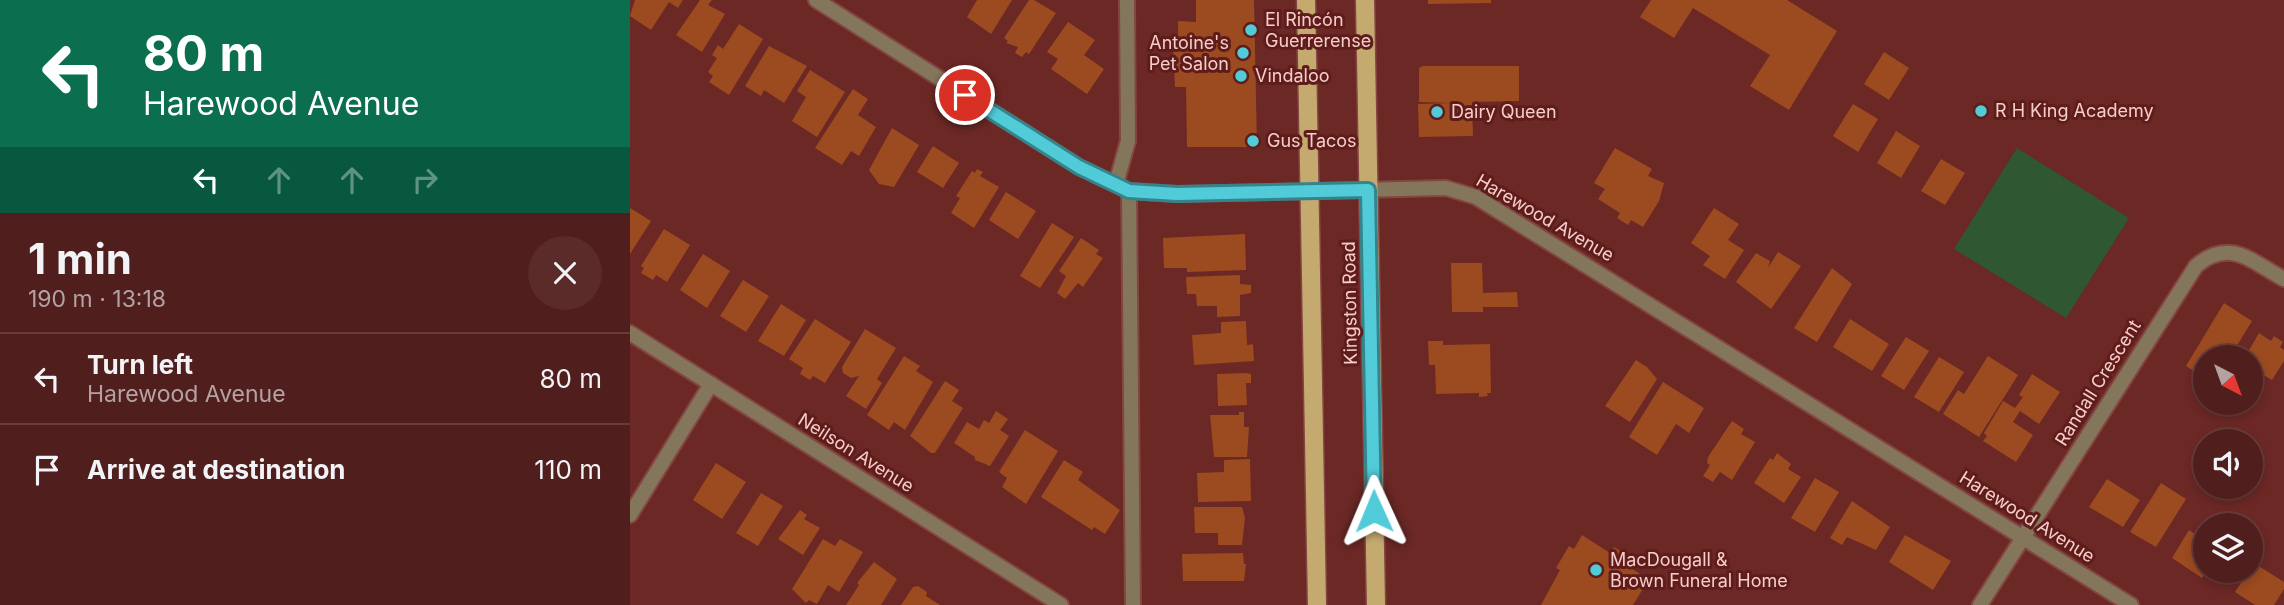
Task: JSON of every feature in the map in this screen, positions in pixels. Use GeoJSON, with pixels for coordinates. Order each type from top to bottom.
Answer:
{"type":"FeatureCollection","features":[{"type":"Feature","properties":{"kind":"main road"},"geometry":{"type":"LineString","coordinates":[[1306,0],[1317,605]]}},
{"type":"Feature","properties":{"kind":"main road","name":"Kingston Road"},"geometry":{"type":"LineString","coordinates":[[1365,0],[1376,605]]}},
{"type":"Feature","properties":{"kind":"street","name":"Harewood Avenue"},"geometry":{"type":"LineString","coordinates":[[816,0],[1079,167],[1123,188],[1177,194],[1446,188],[1476,197],[2131,605]]}},
{"type":"Feature","properties":{"kind":"street"},"geometry":{"type":"LineString","coordinates":[[1127,0],[1128,141],[1123,188],[1133,605]]}},
{"type":"Feature","properties":{"kind":"street","name":"Randall Crescent"},"geometry":{"type":"LineString","coordinates":[[1980,605],[2196,266],[2208,255],[2222,250],[2252,260],[2284,279]]}},
{"type":"Feature","properties":{"kind":"street","name":"Neilson Avenue"},"geometry":{"type":"LineString","coordinates":[[630,334],[1061,605]]}},
{"type":"Feature","properties":{"kind":"street"},"geometry":{"type":"LineString","coordinates":[[630,515],[711,384]]}},
{"type":"Feature","properties":{"kind":"green space"},"geometry":{"type":"Polygon","coordinates":[[[2017,148],[2129,218],[2066,318],[1954,249],[2017,148]]]}},
{"type":"Feature","properties":{"kind":"building"},"geometry":{"type":"Polygon","coordinates":[[[635,0],[683,0],[678,8],[669,2],[651,30],[630,16],[635,0]]]}},
{"type":"Feature","properties":{"kind":"building"},"geometry":{"type":"Polygon","coordinates":[[[700,0],[712,0],[708,5],[725,14],[702,52],[676,35],[700,0]]]}},
{"type":"Feature","properties":{"kind":"building"},"geometry":{"type":"Polygon","coordinates":[[[977,0],[1012,0],[991,34],[967,17],[977,0]]]}},
{"type":"Feature","properties":{"kind":"building"},"geometry":{"type":"Polygon","coordinates":[[[1029,0],[1034,0],[1056,13],[1029,54],[1026,52],[1022,57],[1015,53],[1018,47],[1006,43],[1008,41],[1004,38],[1029,0]]]}},
{"type":"Feature","properties":{"kind":"building"},"geometry":{"type":"Polygon","coordinates":[[[1196,0],[1254,0],[1257,147],[1187,147],[1186,87],[1175,87],[1173,44],[1178,44],[1178,21],[1196,22],[1196,0]]]}},
{"type":"Feature","properties":{"kind":"building"},"geometry":{"type":"Polygon","coordinates":[[[1428,0],[1491,0],[1491,3],[1428,4],[1428,0]]]}},
{"type":"Feature","properties":{"kind":"building"},"geometry":{"type":"Polygon","coordinates":[[[1651,0],[1787,0],[1837,31],[1789,110],[1750,86],[1770,55],[1693,8],[1674,38],[1640,17],[1651,0]]]}},
{"type":"Feature","properties":{"kind":"building"},"geometry":{"type":"Polygon","coordinates":[[[1068,22],[1095,40],[1084,55],[1104,69],[1087,94],[1051,69],[1058,59],[1047,52],[1068,22]]]}},
{"type":"Feature","properties":{"kind":"building"},"geometry":{"type":"Polygon","coordinates":[[[739,24],[763,39],[729,95],[709,82],[713,76],[708,72],[717,58],[712,55],[718,45],[723,49],[739,24]]]}},
{"type":"Feature","properties":{"kind":"building"},"geometry":{"type":"Polygon","coordinates":[[[769,46],[807,66],[784,103],[764,90],[761,96],[745,86],[769,46]]]}},
{"type":"Feature","properties":{"kind":"building"},"geometry":{"type":"Polygon","coordinates":[[[1884,52],[1909,68],[1889,100],[1864,84],[1884,52]]]}},
{"type":"Feature","properties":{"kind":"building"},"geometry":{"type":"Polygon","coordinates":[[[1519,66],[1519,101],[1472,102],[1473,136],[1419,137],[1418,104],[1452,103],[1419,102],[1419,68],[1519,66]]]}},
{"type":"Feature","properties":{"kind":"building"},"geometry":{"type":"Polygon","coordinates":[[[810,70],[845,92],[817,137],[792,121],[806,97],[797,91],[810,70]]]}},
{"type":"Feature","properties":{"kind":"building"},"geometry":{"type":"Polygon","coordinates":[[[853,89],[868,99],[858,115],[876,127],[859,156],[851,151],[842,165],[815,148],[853,89]]]}},
{"type":"Feature","properties":{"kind":"building"},"geometry":{"type":"Polygon","coordinates":[[[1853,104],[1878,119],[1858,152],[1833,136],[1853,104]]]}},
{"type":"Feature","properties":{"kind":"building"},"geometry":{"type":"Polygon","coordinates":[[[892,128],[919,145],[894,187],[879,184],[869,170],[892,128]]]}},
{"type":"Feature","properties":{"kind":"building"},"geometry":{"type":"Polygon","coordinates":[[[1896,131],[1920,146],[1901,178],[1877,163],[1896,131]]]}},
{"type":"Feature","properties":{"kind":"building"},"geometry":{"type":"Polygon","coordinates":[[[933,146],[959,163],[943,188],[917,172],[933,146]]]}},
{"type":"Feature","properties":{"kind":"building"},"geometry":{"type":"Polygon","coordinates":[[[1615,148],[1652,169],[1648,176],[1664,183],[1659,201],[1643,227],[1631,220],[1628,225],[1617,218],[1620,213],[1598,199],[1605,189],[1594,183],[1615,148]]]}},
{"type":"Feature","properties":{"kind":"building"},"geometry":{"type":"Polygon","coordinates":[[[1941,159],[1965,173],[1945,205],[1921,191],[1941,159]]]}},
{"type":"Feature","properties":{"kind":"building"},"geometry":{"type":"Polygon","coordinates":[[[977,169],[983,172],[980,176],[999,187],[974,228],[951,213],[960,198],[956,196],[972,171],[975,173],[977,169]]]}},
{"type":"Feature","properties":{"kind":"building"},"geometry":{"type":"Polygon","coordinates":[[[1006,192],[1036,211],[1018,239],[989,220],[1006,192]]]}},
{"type":"Feature","properties":{"kind":"building"},"geometry":{"type":"Polygon","coordinates":[[[630,208],[651,221],[630,254],[630,208]]]}},
{"type":"Feature","properties":{"kind":"building"},"geometry":{"type":"Polygon","coordinates":[[[1714,208],[1739,224],[1728,240],[1744,250],[1725,279],[1703,265],[1710,256],[1691,243],[1714,208]]]}},
{"type":"Feature","properties":{"kind":"building"},"geometry":{"type":"Polygon","coordinates":[[[1052,223],[1074,237],[1040,288],[1020,276],[1052,223]]]}},
{"type":"Feature","properties":{"kind":"building"},"geometry":{"type":"Polygon","coordinates":[[[664,229],[690,245],[667,282],[656,275],[653,280],[641,273],[644,268],[641,266],[664,229]]]}},
{"type":"Feature","properties":{"kind":"building"},"geometry":{"type":"Polygon","coordinates":[[[1245,234],[1246,270],[1187,272],[1187,268],[1164,268],[1163,238],[1245,234]]]}},
{"type":"Feature","properties":{"kind":"building"},"geometry":{"type":"Polygon","coordinates":[[[1081,238],[1099,250],[1096,254],[1103,258],[1083,287],[1078,283],[1065,299],[1057,293],[1066,276],[1059,271],[1081,238]]]}},
{"type":"Feature","properties":{"kind":"building"},"geometry":{"type":"Polygon","coordinates":[[[1778,252],[1801,266],[1771,309],[1736,282],[1756,253],[1770,261],[1768,268],[1778,252]]]}},
{"type":"Feature","properties":{"kind":"building"},"geometry":{"type":"Polygon","coordinates":[[[703,254],[730,271],[707,308],[680,290],[703,254]]]}},
{"type":"Feature","properties":{"kind":"building"},"geometry":{"type":"Polygon","coordinates":[[[1451,263],[1482,263],[1483,293],[1517,292],[1518,307],[1483,307],[1483,312],[1452,312],[1451,263]]]}},
{"type":"Feature","properties":{"kind":"building"},"geometry":{"type":"Polygon","coordinates":[[[1832,268],[1852,284],[1817,342],[1794,328],[1832,268]]]}},
{"type":"Feature","properties":{"kind":"building"},"geometry":{"type":"Polygon","coordinates":[[[1240,275],[1240,284],[1251,285],[1251,293],[1240,295],[1240,316],[1217,317],[1217,306],[1197,306],[1196,294],[1187,294],[1186,277],[1240,275]]]}},
{"type":"Feature","properties":{"kind":"building"},"geometry":{"type":"Polygon","coordinates":[[[743,280],[769,296],[746,332],[720,316],[743,280]]]}},
{"type":"Feature","properties":{"kind":"building"},"geometry":{"type":"Polygon","coordinates":[[[2224,303],[2252,321],[2237,345],[2199,345],[2224,303]]]}},
{"type":"Feature","properties":{"kind":"building"},"geometry":{"type":"Polygon","coordinates":[[[781,304],[806,320],[784,356],[758,341],[781,304]]]}},
{"type":"Feature","properties":{"kind":"building"},"geometry":{"type":"Polygon","coordinates":[[[815,319],[851,342],[825,383],[813,376],[810,380],[800,374],[803,368],[789,359],[815,319]]]}},
{"type":"Feature","properties":{"kind":"building"},"geometry":{"type":"Polygon","coordinates":[[[1850,319],[1889,344],[1872,371],[1833,347],[1850,319]]]}},
{"type":"Feature","properties":{"kind":"building"},"geometry":{"type":"Polygon","coordinates":[[[1246,321],[1247,345],[1253,344],[1254,361],[1194,365],[1192,335],[1221,333],[1221,322],[1246,321]]]}},
{"type":"Feature","properties":{"kind":"building"},"geometry":{"type":"Polygon","coordinates":[[[865,329],[896,348],[877,379],[882,383],[866,409],[846,396],[859,376],[851,378],[843,373],[842,367],[865,329]]]}},
{"type":"Feature","properties":{"kind":"building"},"geometry":{"type":"Polygon","coordinates":[[[2259,333],[2271,341],[2274,336],[2283,342],[2280,347],[2284,350],[2284,361],[2272,380],[2263,375],[2263,345],[2252,345],[2259,333]]]}},
{"type":"Feature","properties":{"kind":"building"},"geometry":{"type":"Polygon","coordinates":[[[1906,337],[1929,351],[1904,390],[1881,376],[1906,337]]]}},
{"type":"Feature","properties":{"kind":"building"},"geometry":{"type":"Polygon","coordinates":[[[1428,341],[1443,341],[1443,345],[1490,344],[1491,393],[1479,397],[1479,393],[1436,394],[1435,365],[1429,365],[1428,341]]]}},
{"type":"Feature","properties":{"kind":"building"},"geometry":{"type":"Polygon","coordinates":[[[2193,354],[2193,371],[2186,366],[2193,354]]]}},
{"type":"Feature","properties":{"kind":"building"},"geometry":{"type":"Polygon","coordinates":[[[904,356],[920,366],[916,371],[933,382],[905,430],[894,422],[889,430],[867,415],[904,356]]]}},
{"type":"Feature","properties":{"kind":"building"},"geometry":{"type":"Polygon","coordinates":[[[1988,356],[2018,375],[1979,437],[1943,414],[1958,390],[1964,394],[1988,356]]]}},
{"type":"Feature","properties":{"kind":"building"},"geometry":{"type":"Polygon","coordinates":[[[1939,357],[1964,372],[1939,412],[1914,397],[1939,357]]]}},
{"type":"Feature","properties":{"kind":"building"},"geometry":{"type":"Polygon","coordinates":[[[1636,360],[1647,367],[1657,379],[1630,422],[1605,406],[1636,360]]]}},
{"type":"Feature","properties":{"kind":"building"},"geometry":{"type":"Polygon","coordinates":[[[1217,374],[1251,374],[1251,383],[1246,383],[1247,405],[1218,406],[1217,374]]]}},
{"type":"Feature","properties":{"kind":"building"},"geometry":{"type":"Polygon","coordinates":[[[2032,374],[2060,392],[2039,424],[2020,411],[2013,422],[2033,435],[2016,462],[1983,441],[1987,436],[1984,433],[2003,401],[2015,408],[2023,397],[2019,395],[2032,374]]]}},
{"type":"Feature","properties":{"kind":"building"},"geometry":{"type":"Polygon","coordinates":[[[945,381],[959,390],[952,401],[963,408],[935,453],[931,453],[910,436],[945,381]]]}},
{"type":"Feature","properties":{"kind":"building"},"geometry":{"type":"Polygon","coordinates":[[[1663,382],[1704,408],[1689,433],[1676,424],[1657,455],[1629,437],[1663,382]]]}},
{"type":"Feature","properties":{"kind":"building"},"geometry":{"type":"Polygon","coordinates":[[[996,411],[1008,419],[1000,430],[1009,436],[990,466],[975,460],[975,457],[954,443],[967,422],[979,429],[984,420],[989,423],[996,411]]]}},
{"type":"Feature","properties":{"kind":"building"},"geometry":{"type":"Polygon","coordinates":[[[1239,412],[1244,412],[1244,427],[1249,427],[1247,457],[1214,457],[1210,415],[1239,415],[1239,412]]]}},
{"type":"Feature","properties":{"kind":"building"},"geometry":{"type":"Polygon","coordinates":[[[1732,421],[1744,429],[1741,434],[1755,442],[1732,480],[1720,472],[1713,482],[1703,476],[1710,465],[1707,463],[1708,457],[1732,421]]]}},
{"type":"Feature","properties":{"kind":"building"},"geometry":{"type":"Polygon","coordinates":[[[1025,430],[1058,451],[1026,504],[1002,487],[1007,478],[999,472],[1025,430]]]}},
{"type":"Feature","properties":{"kind":"building"},"geometry":{"type":"Polygon","coordinates":[[[1777,453],[1791,464],[1788,469],[1801,477],[1784,503],[1754,483],[1770,458],[1773,460],[1777,453]]]}},
{"type":"Feature","properties":{"kind":"building"},"geometry":{"type":"Polygon","coordinates":[[[1250,459],[1251,501],[1198,502],[1197,473],[1224,472],[1224,460],[1250,459]]]}},
{"type":"Feature","properties":{"kind":"building"},"geometry":{"type":"Polygon","coordinates":[[[1064,460],[1083,472],[1078,480],[1120,510],[1105,534],[1094,527],[1092,530],[1041,497],[1064,460]]]}},
{"type":"Feature","properties":{"kind":"building"},"geometry":{"type":"Polygon","coordinates":[[[716,463],[746,482],[722,519],[693,500],[716,463]]]}},
{"type":"Feature","properties":{"kind":"building"},"geometry":{"type":"Polygon","coordinates":[[[1815,478],[1839,492],[1815,532],[1791,518],[1815,478]]]}},
{"type":"Feature","properties":{"kind":"building"},"geometry":{"type":"Polygon","coordinates":[[[2107,479],[2140,500],[2123,527],[2089,507],[2107,479]]]}},
{"type":"Feature","properties":{"kind":"building"},"geometry":{"type":"Polygon","coordinates":[[[2161,483],[2186,499],[2156,547],[2130,532],[2161,483]]]}},
{"type":"Feature","properties":{"kind":"building"},"geometry":{"type":"Polygon","coordinates":[[[761,493],[783,506],[758,546],[736,533],[761,493]]]}},
{"type":"Feature","properties":{"kind":"building"},"geometry":{"type":"Polygon","coordinates":[[[1852,501],[1890,527],[1876,550],[1847,537],[1842,545],[1830,538],[1852,501]]]}},
{"type":"Feature","properties":{"kind":"building"},"geometry":{"type":"Polygon","coordinates":[[[1194,507],[1242,507],[1245,518],[1242,545],[1218,545],[1218,533],[1195,533],[1194,507]]]}},
{"type":"Feature","properties":{"kind":"building"},"geometry":{"type":"Polygon","coordinates":[[[800,510],[807,515],[804,519],[820,528],[803,555],[778,539],[800,510]]]}},
{"type":"Feature","properties":{"kind":"building"},"geometry":{"type":"Polygon","coordinates":[[[2189,530],[2193,533],[2193,572],[2172,558],[2189,530]]]}},
{"type":"Feature","properties":{"kind":"building","name":"MacDougall & Brown Funeral Home"},"geometry":{"type":"Polygon","coordinates":[[[1582,535],[1610,553],[1614,547],[1637,561],[1632,569],[1649,579],[1633,605],[1541,605],[1560,570],[1556,568],[1569,546],[1574,549],[1582,535]]]}},
{"type":"Feature","properties":{"kind":"building"},"geometry":{"type":"Polygon","coordinates":[[[1905,535],[1951,561],[1933,590],[1889,562],[1905,535]]]}},
{"type":"Feature","properties":{"kind":"building"},"geometry":{"type":"Polygon","coordinates":[[[823,539],[835,546],[840,539],[863,552],[839,592],[828,585],[817,604],[809,600],[806,603],[792,589],[823,539]]]}},
{"type":"Feature","properties":{"kind":"building"},"geometry":{"type":"Polygon","coordinates":[[[1243,553],[1246,564],[1244,581],[1183,581],[1182,554],[1243,553]]]}},
{"type":"Feature","properties":{"kind":"building"},"geometry":{"type":"Polygon","coordinates":[[[874,562],[897,579],[881,605],[846,605],[859,585],[857,583],[874,562]]]}},
{"type":"Feature","properties":{"kind":"building"},"geometry":{"type":"Polygon","coordinates":[[[2263,569],[2284,582],[2284,589],[2274,605],[2255,605],[2235,592],[2241,583],[2263,583],[2263,569]]]}},
{"type":"Feature","properties":{"kind":"building"},"geometry":{"type":"Polygon","coordinates":[[[918,586],[927,592],[926,596],[940,605],[901,605],[913,587],[918,586]]]}},
{"type":"Feature","properties":{"kind":"place","name":"El Rincón Guerrerense"},"geometry":{"type":"Point","coordinates":[1251,30]}},
{"type":"Feature","properties":{"kind":"place","name":"Antoine's Pet Salon"},"geometry":{"type":"Point","coordinates":[1243,53]}},
{"type":"Feature","properties":{"kind":"place","name":"Vindaloo"},"geometry":{"type":"Point","coordinates":[1241,76]}},
{"type":"Feature","properties":{"kind":"place","name":"R H King Academy"},"geometry":{"type":"Point","coordinates":[1981,111]}},
{"type":"Feature","properties":{"kind":"place","name":"Dairy Queen"},"geometry":{"type":"Point","coordinates":[1437,112]}},
{"type":"Feature","properties":{"kind":"place","name":"Gus Tacos"},"geometry":{"type":"Point","coordinates":[1253,141]}},
{"type":"Feature","properties":{"kind":"place","name":"MacDougall & Brown Funeral Home"},"geometry":{"type":"Point","coordinates":[1596,570]}},
{"type":"Feature","properties":{"kind":"route"},"geometry":{"type":"LineString","coordinates":[[965,95],[1079,167],[1129,191],[1177,194],[1368,190],[1374,511]]}}]}
